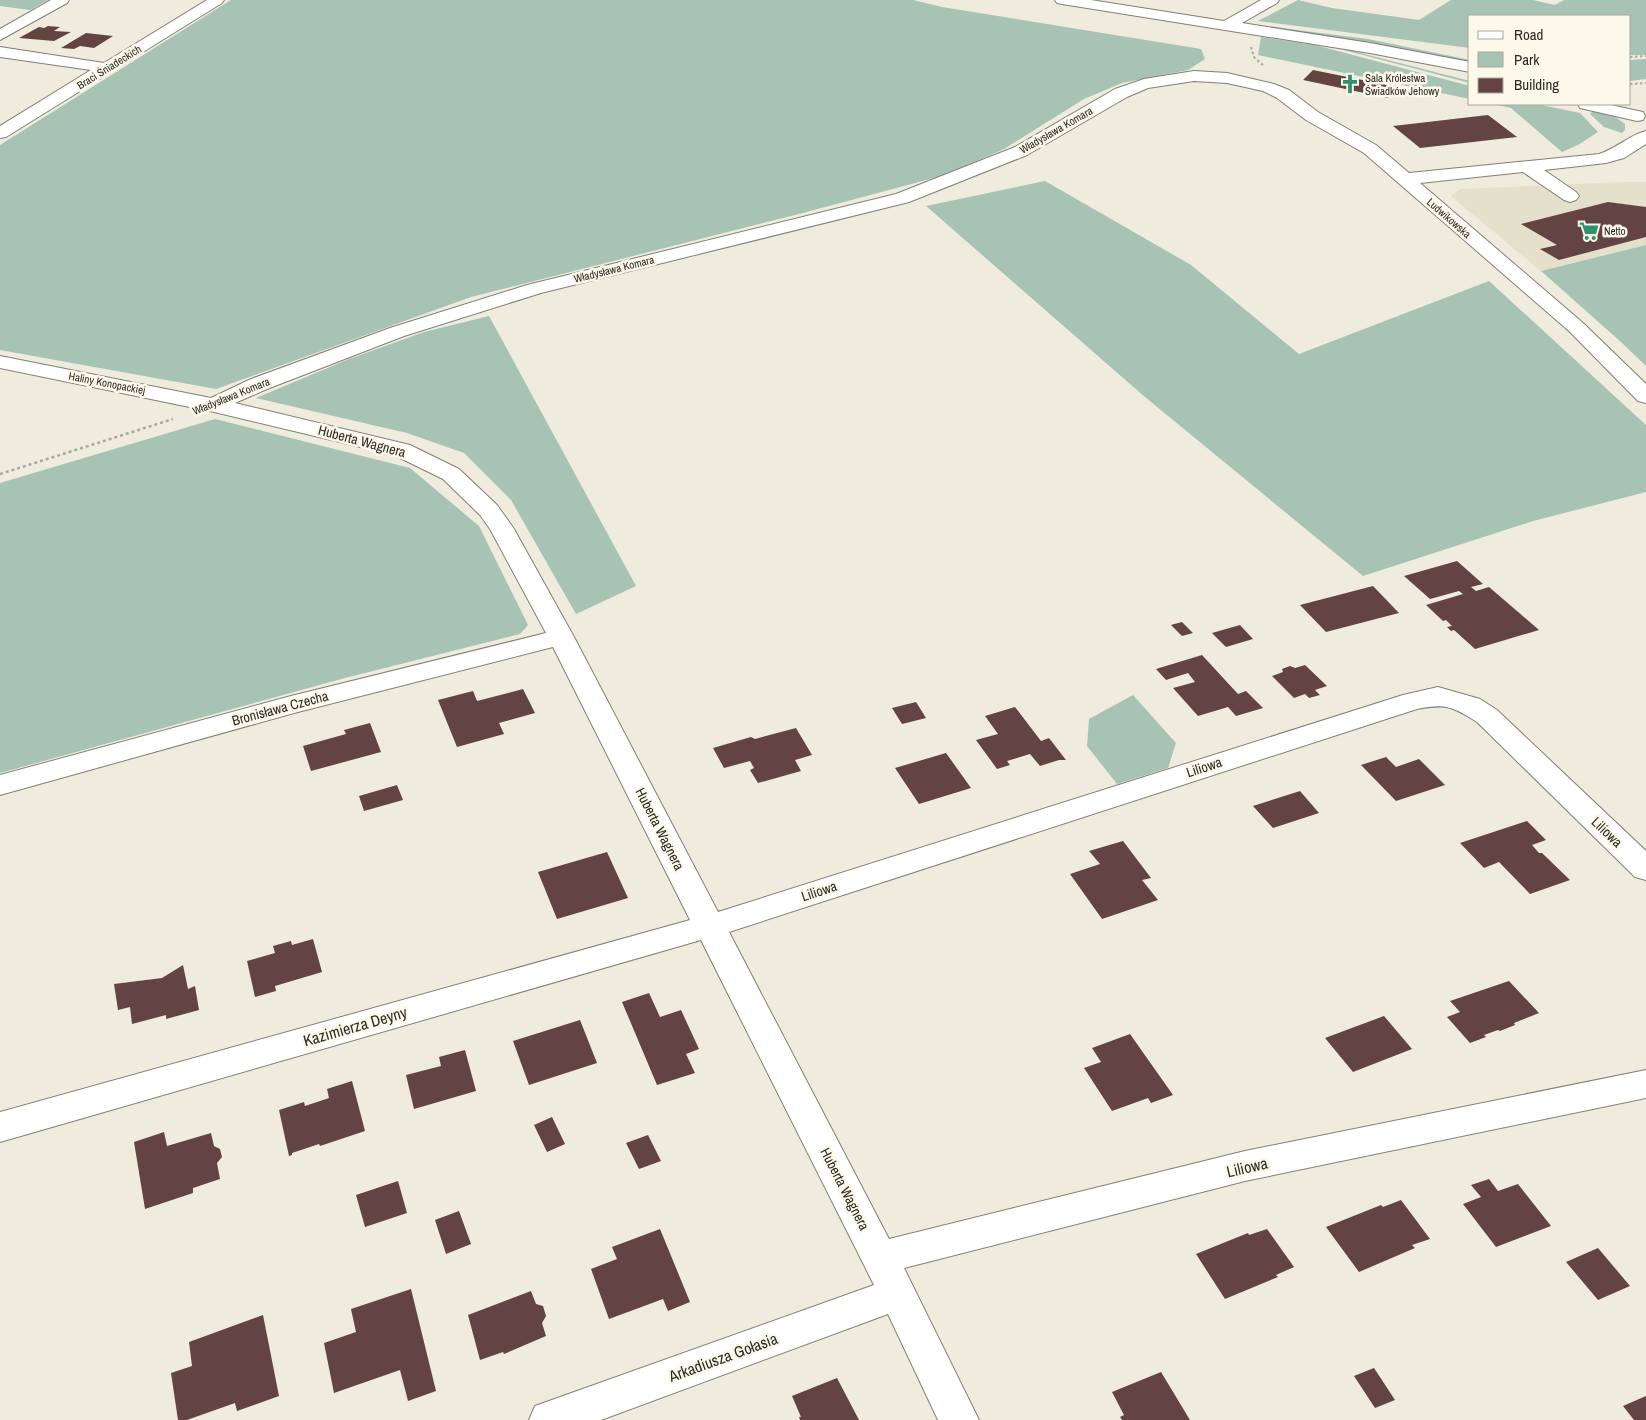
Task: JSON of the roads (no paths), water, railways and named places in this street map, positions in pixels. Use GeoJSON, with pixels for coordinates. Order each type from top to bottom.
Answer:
{"type":"FeatureCollection","features":[{"type":"Feature","properties":{"kind":"street"},"geometry":{"type":"LineString","coordinates":[[0,35],[62,0]]}},
{"type":"Feature","properties":{"kind":"street","name":"Braci Śniadeckich"},"geometry":{"type":"LineString","coordinates":[[0,133],[217,0]]}},
{"type":"Feature","properties":{"kind":"street"},"geometry":{"type":"LineString","coordinates":[[1062,0],[1322,41],[1468,67]]}},
{"type":"Feature","properties":{"kind":"street"},"geometry":{"type":"LineString","coordinates":[[1226,26],[1272,0]]}},
{"type":"Feature","properties":{"kind":"street"},"geometry":{"type":"LineString","coordinates":[[1322,41],[1468,78]]}},
{"type":"Feature","properties":{"kind":"street"},"geometry":{"type":"LineString","coordinates":[[0,52],[107,68]]}},
{"type":"Feature","properties":{"kind":"street","name":"Władysława Komara"},"geometry":{"type":"LineString","coordinates":[[214,405],[267,381],[397,332],[534,289],[902,198],[1021,151],[1097,106],[1121,93],[1144,84],[1178,77],[1227,78]]}},
{"type":"Feature","properties":{"kind":"street","name":"Ludwikowska"},"geometry":{"type":"LineString","coordinates":[[1227,78],[1260,84],[1283,94],[1312,116],[1370,149],[1576,327],[1646,396]]}},
{"type":"Feature","properties":{"kind":"street"},"geometry":{"type":"LineString","coordinates":[[1579,161],[1595,156],[1634,130],[1640,108],[1600,105]]}},
{"type":"Feature","properties":{"kind":"street"},"geometry":{"type":"LineString","coordinates":[[1404,179],[1600,159],[1618,154],[1646,136]]}},
{"type":"Feature","properties":{"kind":"street"},"geometry":{"type":"LineString","coordinates":[[1528,167],[1570,196]]}},
{"type":"Feature","properties":{"kind":"street","name":"Haliny Konopackiej"},"geometry":{"type":"LineString","coordinates":[[0,362],[214,405]]}},
{"type":"Feature","properties":{"kind":"street","name":"Huberta Wagnera"},"geometry":{"type":"LineString","coordinates":[[214,405],[402,450],[451,474],[473,493],[502,529],[561,637],[710,926],[898,1293],[960,1420]]}},
{"type":"Feature","properties":{"kind":"street","name":"Bronisława Czecha"},"geometry":{"type":"LineString","coordinates":[[0,785],[291,705],[561,637]]}},
{"type":"Feature","properties":{"kind":"street","name":"Liliowa"},"geometry":{"type":"LineString","coordinates":[[710,926],[1403,704],[1438,696],[1470,705],[1487,716],[1646,869]]}},
{"type":"Feature","properties":{"kind":"street","name":"Kazimierza Deyny"},"geometry":{"type":"LineString","coordinates":[[0,1127],[710,926]]}},
{"type":"Feature","properties":{"kind":"street","name":"Liliowa"},"geometry":{"type":"LineString","coordinates":[[880,1258],[1246,1166],[1646,1084]]}},
{"type":"Feature","properties":{"kind":"street","name":"Arkadiusza Gołasia"},"geometry":{"type":"LineString","coordinates":[[549,1420],[898,1293]]}},
{"type":"Feature","properties":{"kind":"place","name":"Sala Królestwa Świadków Jehowy"},"geometry":{"type":"Point","coordinates":[1350,84]}},
{"type":"Feature","properties":{"kind":"place","name":"Netto"},"geometry":{"type":"Point","coordinates":[1589,231]}}]}
